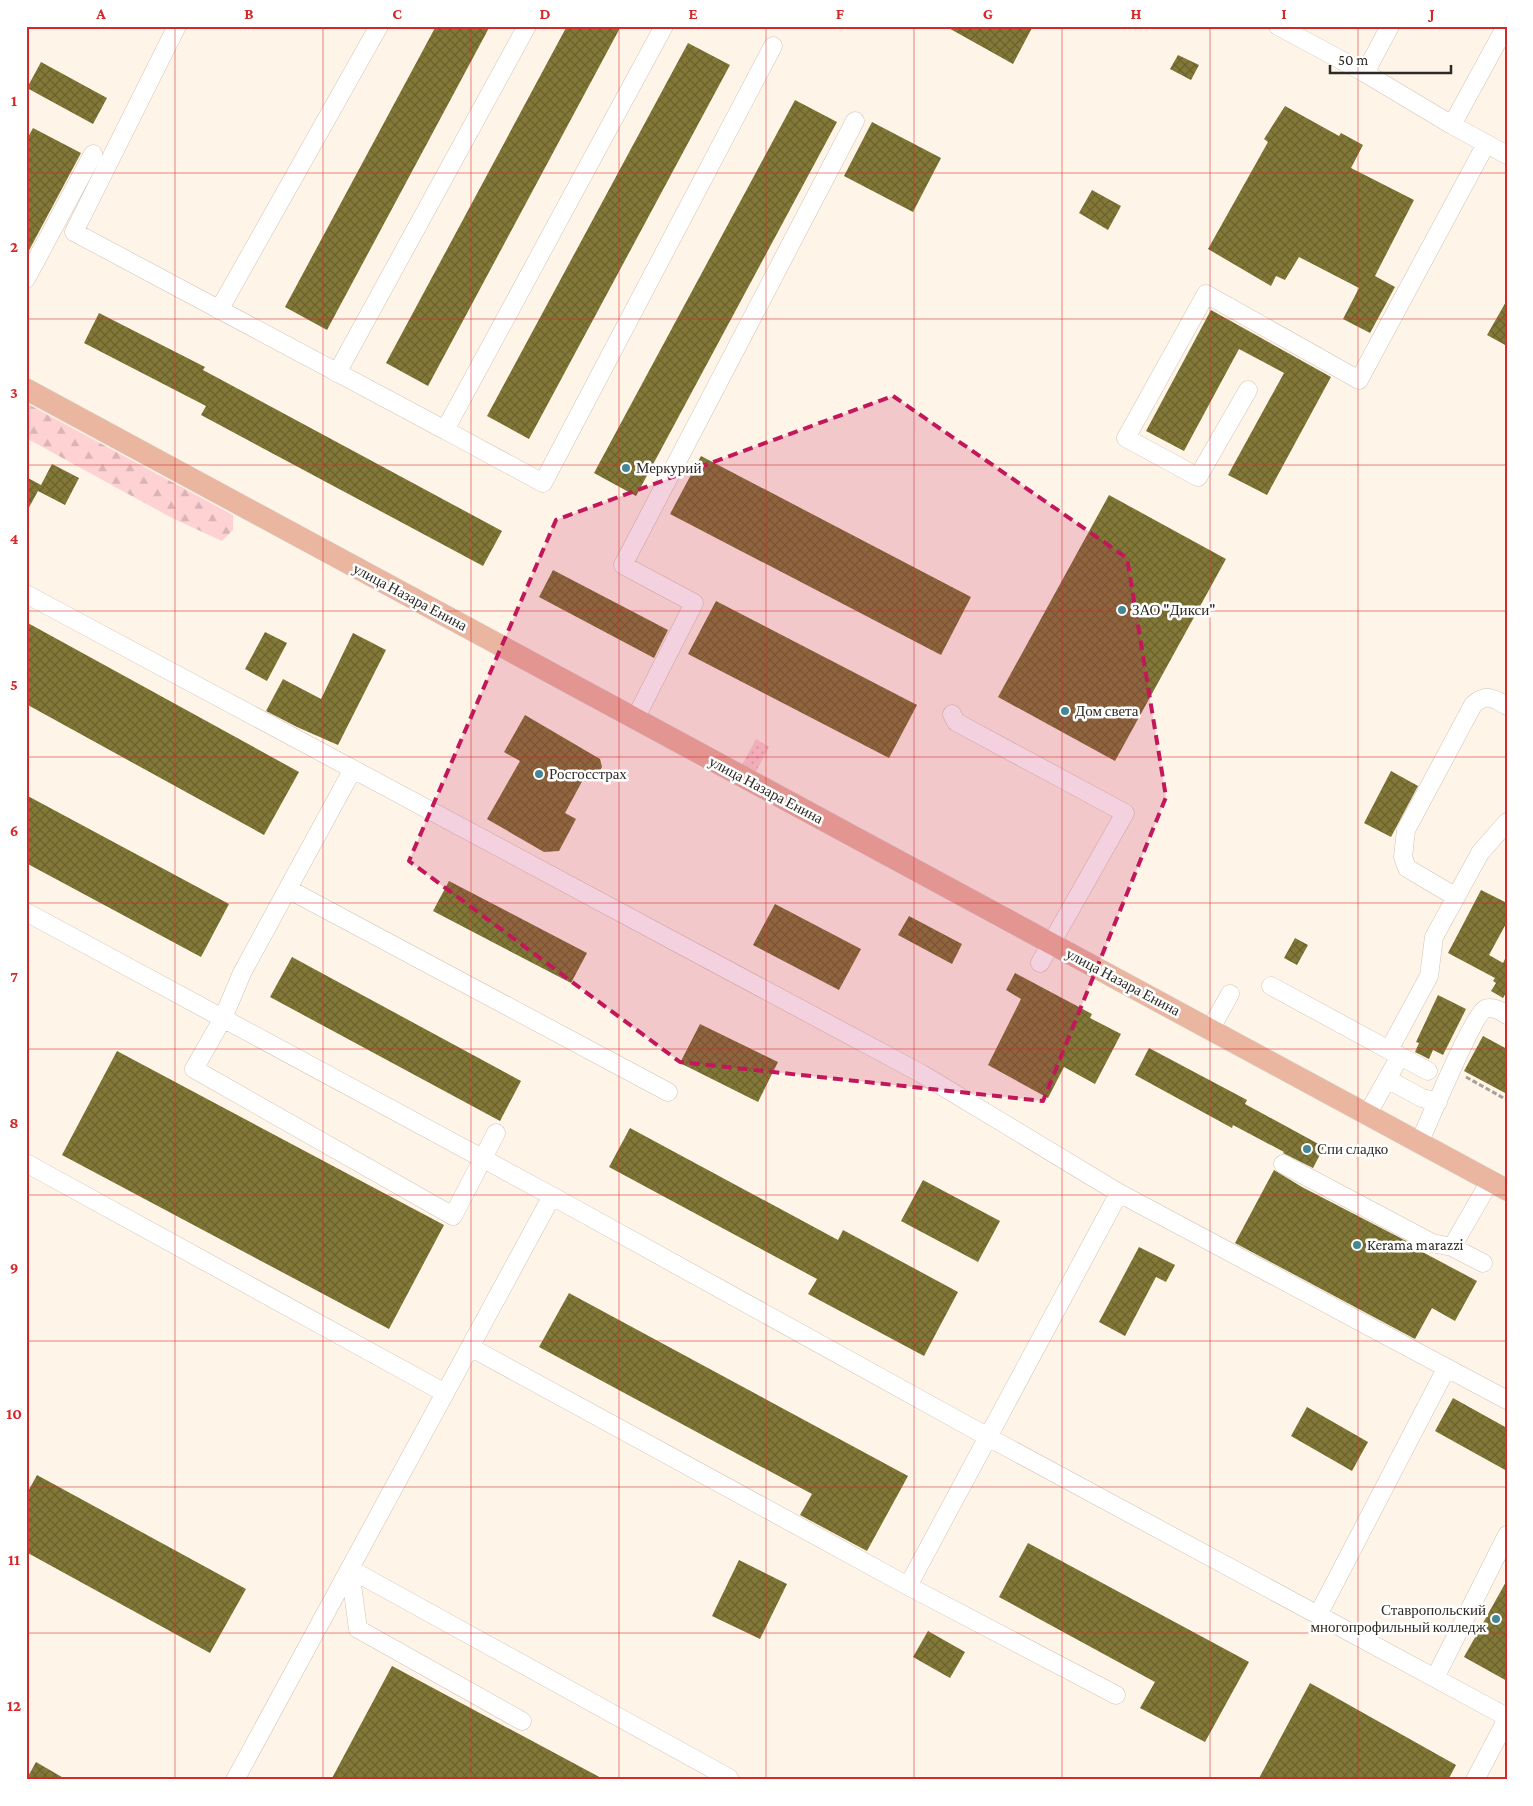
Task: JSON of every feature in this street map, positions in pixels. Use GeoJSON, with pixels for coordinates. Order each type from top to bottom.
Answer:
{"type":"FeatureCollection","features":[{"type":"Feature","properties":{"kind":"main road","name":"улица Назара Енина"},"geometry":{"type":"LineString","coordinates":[[26,389],[1499,1186]]}},
{"type":"Feature","properties":{"kind":"street"},"geometry":{"type":"LineString","coordinates":[[177,26],[74,232],[543,483],[773,46]]}},
{"type":"Feature","properties":{"kind":"street"},"geometry":{"type":"LineString","coordinates":[[219,310],[379,26]]}},
{"type":"Feature","properties":{"kind":"street"},"geometry":{"type":"LineString","coordinates":[[337,373],[526,26]]}},
{"type":"Feature","properties":{"kind":"street"},"geometry":{"type":"LineString","coordinates":[[444,430],[664,26]]}},
{"type":"Feature","properties":{"kind":"street"},"geometry":{"type":"LineString","coordinates":[[1278,26],[1365,73],[1452,125],[1507,155]]}},
{"type":"Feature","properties":{"kind":"street"},"geometry":{"type":"LineString","coordinates":[[1365,73],[1390,26]]}},
{"type":"Feature","properties":{"kind":"street"},"geometry":{"type":"LineString","coordinates":[[1452,125],[1506,26]]}},
{"type":"Feature","properties":{"kind":"street"},"geometry":{"type":"LineString","coordinates":[[635,719],[694,603],[623,565],[855,121]]}},
{"type":"Feature","properties":{"kind":"street"},"geometry":{"type":"LineString","coordinates":[[1248,390],[1198,477],[1126,438],[1206,294],[1360,380],[1486,144]]}},
{"type":"Feature","properties":{"kind":"street"},"geometry":{"type":"LineString","coordinates":[[26,279],[93,154]]}},
{"type":"Feature","properties":{"kind":"street"},"geometry":{"type":"LineString","coordinates":[[26,594],[922,1074],[1119,1193],[1507,1400]]}},
{"type":"Feature","properties":{"kind":"street"},"geometry":{"type":"LineString","coordinates":[[1456,896],[1407,868],[1403,857],[1406,830],[1474,705],[1480,699],[1486,697],[1495,699],[1507,706]]}},
{"type":"Feature","properties":{"kind":"street"},"geometry":{"type":"LineString","coordinates":[[952,714],[956,722],[1125,813],[1040,963]]}},
{"type":"Feature","properties":{"kind":"street"},"geometry":{"type":"LineString","coordinates":[[353,769],[242,973],[223,1018],[194,1069],[453,1216],[496,1133]]}},
{"type":"Feature","properties":{"kind":"street"},"geometry":{"type":"LineString","coordinates":[[1367,1115],[1387,1079],[1394,1053],[1429,976],[1434,937],[1480,853],[1507,822]]}},
{"type":"Feature","properties":{"kind":"street"},"geometry":{"type":"LineString","coordinates":[[288,889],[668,1092]]}},
{"type":"Feature","properties":{"kind":"street"},"geometry":{"type":"LineString","coordinates":[[26,912],[552,1196],[988,1437],[1507,1718],[1475,1780]]}},
{"type":"Feature","properties":{"kind":"street"},"geometry":{"type":"LineString","coordinates":[[1271,986],[1428,1071]]}},
{"type":"Feature","properties":{"kind":"street"},"geometry":{"type":"LineString","coordinates":[[1210,1030],[1230,994]]}},
{"type":"Feature","properties":{"kind":"street"},"geometry":{"type":"LineString","coordinates":[[1419,1143],[1480,1014],[1490,1008],[1497,1009],[1507,1015]]}},
{"type":"Feature","properties":{"kind":"street"},"geometry":{"type":"LineString","coordinates":[[1387,1079],[1422,1098],[1438,1102]]}},
{"type":"Feature","properties":{"kind":"street"},"geometry":{"type":"LineString","coordinates":[[1283,1164],[1432,1243],[1452,1247],[1483,1263]]}},
{"type":"Feature","properties":{"kind":"street"},"geometry":{"type":"LineString","coordinates":[[27,1166],[445,1393]]}},
{"type":"Feature","properties":{"kind":"street"},"geometry":{"type":"LineString","coordinates":[[1452,1247],[1499,1186]]}},
{"type":"Feature","properties":{"kind":"street"},"geometry":{"type":"LineString","coordinates":[[908,1586],[1119,1193]]}},
{"type":"Feature","properties":{"kind":"street"},"geometry":{"type":"LineString","coordinates":[[235,1780],[552,1196]]}},
{"type":"Feature","properties":{"kind":"street"},"geometry":{"type":"LineString","coordinates":[[470,1347],[908,1586],[1116,1695]]}},
{"type":"Feature","properties":{"kind":"street"},"geometry":{"type":"LineString","coordinates":[[1318,1615],[1446,1369]]}},
{"type":"Feature","properties":{"kind":"street"},"geometry":{"type":"LineString","coordinates":[[1435,1678],[1507,1535]]}},
{"type":"Feature","properties":{"kind":"street"},"geometry":{"type":"LineString","coordinates":[[350,1569],[358,1629],[522,1721]]}},
{"type":"Feature","properties":{"kind":"street"},"geometry":{"type":"LineString","coordinates":[[350,1569],[729,1778]]}},
{"type":"Feature","properties":{"kind":"path"},"geometry":{"type":"LineString","coordinates":[[1452,1070],[1507,1100]]}},
{"type":"Feature","properties":{"kind":"highlighted area"},"geometry":{"type":"Polygon","coordinates":[[[893,396],[1127,558],[1166,797],[1043,1101],[680,1062],[409,861],[556,520],[893,396]]]}},
{"type":"Feature","properties":{"kind":"green space"},"geometry":{"type":"Polygon","coordinates":[[[26,403],[233,515],[233,530],[222,541],[172,518],[26,438],[26,403]]]}},
{"type":"Feature","properties":{"kind":"green space"},"geometry":{"type":"Polygon","coordinates":[[[756,739],[769,747],[754,775],[741,767],[756,739]]]}},
{"type":"Feature","properties":{"kind":"building"},"geometry":{"type":"Polygon","coordinates":[[[436,26],[490,26],[327,330],[285,307],[436,26]]]}},
{"type":"Feature","properties":{"kind":"building"},"geometry":{"type":"Polygon","coordinates":[[[567,26],[621,26],[428,386],[386,363],[567,26]]]}},
{"type":"Feature","properties":{"kind":"building"},"geometry":{"type":"Polygon","coordinates":[[[945,26],[1033,26],[1013,64],[945,26]]]}},
{"type":"Feature","properties":{"kind":"building"},"geometry":{"type":"Polygon","coordinates":[[[688,43],[730,65],[529,439],[487,416],[688,43]]]}},
{"type":"Feature","properties":{"kind":"building"},"geometry":{"type":"Polygon","coordinates":[[[1178,55],[1199,65],[1191,80],[1170,69],[1178,55]]]}},
{"type":"Feature","properties":{"kind":"building"},"geometry":{"type":"Polygon","coordinates":[[[41,62],[107,98],[93,124],[27,88],[41,62]]]}},
{"type":"Feature","properties":{"kind":"building"},"geometry":{"type":"Polygon","coordinates":[[[795,100],[837,122],[636,496],[594,473],[795,100]]]}},
{"type":"Feature","properties":{"kind":"building"},"geometry":{"type":"Polygon","coordinates":[[[1285,106],[1339,136],[1341,133],[1363,145],[1351,168],[1414,200],[1375,276],[1395,287],[1370,333],[1343,319],[1359,288],[1299,257],[1285,280],[1276,276],[1271,286],[1208,249],[1268,142],[1264,139],[1285,106]]]}},
{"type":"Feature","properties":{"kind":"building"},"geometry":{"type":"Polygon","coordinates":[[[872,122],[941,158],[913,212],[844,176],[872,122]]]}},
{"type":"Feature","properties":{"kind":"building"},"geometry":{"type":"Polygon","coordinates":[[[33,128],[81,153],[26,256],[26,141],[33,128]]]}},
{"type":"Feature","properties":{"kind":"building"},"geometry":{"type":"Polygon","coordinates":[[[1092,190],[1121,206],[1108,230],[1079,213],[1092,190]]]}},
{"type":"Feature","properties":{"kind":"building"},"geometry":{"type":"Polygon","coordinates":[[[1507,300],[1507,346],[1487,335],[1507,300]]]}},
{"type":"Feature","properties":{"kind":"building"},"geometry":{"type":"Polygon","coordinates":[[[1211,310],[1331,377],[1267,495],[1228,475],[1284,373],[1239,349],[1184,451],[1146,431],[1211,310]]]}},
{"type":"Feature","properties":{"kind":"building"},"geometry":{"type":"Polygon","coordinates":[[[99,313],[205,367],[203,370],[502,531],[483,566],[201,415],[206,406],[84,343],[99,313]]]}},
{"type":"Feature","properties":{"kind":"building"},"geometry":{"type":"Polygon","coordinates":[[[701,456],[971,597],[941,655],[670,514],[701,456]]]}},
{"type":"Feature","properties":{"kind":"building"},"geometry":{"type":"Polygon","coordinates":[[[52,464],[79,478],[65,505],[38,491],[26,513],[26,477],[41,485],[52,464]]]}},
{"type":"Feature","properties":{"kind":"building","name":"ЗАО \"Дикси\""},"geometry":{"type":"Polygon","coordinates":[[[1109,495],[1226,559],[1115,761],[998,697],[1109,495]]]}},
{"type":"Feature","properties":{"kind":"building"},"geometry":{"type":"Polygon","coordinates":[[[553,570],[668,630],[654,658],[539,597],[553,570]]]}},
{"type":"Feature","properties":{"kind":"building"},"geometry":{"type":"Polygon","coordinates":[[[716,601],[917,705],[889,758],[688,654],[716,601]]]}},
{"type":"Feature","properties":{"kind":"building"},"geometry":{"type":"Polygon","coordinates":[[[26,622],[299,772],[264,835],[26,704],[26,622]]]}},
{"type":"Feature","properties":{"kind":"building"},"geometry":{"type":"Polygon","coordinates":[[[265,632],[287,643],[267,681],[245,669],[265,632]]]}},
{"type":"Feature","properties":{"kind":"building"},"geometry":{"type":"Polygon","coordinates":[[[353,633],[386,650],[338,745],[266,711],[283,679],[321,699],[353,633]]]}},
{"type":"Feature","properties":{"kind":"building"},"geometry":{"type":"Polygon","coordinates":[[[525,715],[600,759],[602,767],[594,781],[585,776],[565,813],[576,819],[559,851],[544,852],[487,819],[520,761],[504,752],[525,715]]]}},
{"type":"Feature","properties":{"kind":"building"},"geometry":{"type":"Polygon","coordinates":[[[1391,771],[1418,786],[1391,837],[1364,823],[1391,771]]]}},
{"type":"Feature","properties":{"kind":"building"},"geometry":{"type":"Polygon","coordinates":[[[26,795],[229,904],[201,957],[26,863],[26,795]]]}},
{"type":"Feature","properties":{"kind":"building"},"geometry":{"type":"Polygon","coordinates":[[[449,881],[587,953],[571,983],[433,911],[449,881]]]}},
{"type":"Feature","properties":{"kind":"building"},"geometry":{"type":"Polygon","coordinates":[[[1481,890],[1507,903],[1507,922],[1489,955],[1503,963],[1507,955],[1507,991],[1503,998],[1491,991],[1496,983],[1493,981],[1495,978],[1448,953],[1481,890]]]}},
{"type":"Feature","properties":{"kind":"building"},"geometry":{"type":"Polygon","coordinates":[[[775,904],[861,949],[839,990],[753,945],[775,904]]]}},
{"type":"Feature","properties":{"kind":"building"},"geometry":{"type":"Polygon","coordinates":[[[909,916],[962,944],[952,964],[898,935],[909,916]]]}},
{"type":"Feature","properties":{"kind":"building"},"geometry":{"type":"Polygon","coordinates":[[[1295,938],[1308,945],[1297,965],[1284,958],[1295,938]]]}},
{"type":"Feature","properties":{"kind":"building"},"geometry":{"type":"Polygon","coordinates":[[[292,957],[521,1081],[500,1121],[270,997],[292,957]]]}},
{"type":"Feature","properties":{"kind":"building"},"geometry":{"type":"Polygon","coordinates":[[[1015,973],[1092,1014],[1090,1018],[1121,1034],[1095,1084],[1064,1067],[1048,1098],[988,1065],[1021,999],[1006,990],[1015,973]]]}},
{"type":"Feature","properties":{"kind":"building"},"geometry":{"type":"Polygon","coordinates":[[[1438,995],[1466,1009],[1443,1055],[1433,1050],[1429,1059],[1415,1052],[1419,1043],[1416,1042],[1438,995]]]}},
{"type":"Feature","properties":{"kind":"building"},"geometry":{"type":"Polygon","coordinates":[[[700,1024],[778,1062],[758,1102],[680,1063],[700,1024]]]}},
{"type":"Feature","properties":{"kind":"building"},"geometry":{"type":"Polygon","coordinates":[[[1483,1036],[1507,1049],[1507,1094],[1464,1071],[1483,1036]]]}},
{"type":"Feature","properties":{"kind":"building"},"geometry":{"type":"Polygon","coordinates":[[[1149,1048],[1247,1100],[1245,1104],[1324,1147],[1313,1168],[1233,1125],[1232,1128],[1135,1075],[1149,1048]]]}},
{"type":"Feature","properties":{"kind":"building"},"geometry":{"type":"Polygon","coordinates":[[[117,1051],[444,1225],[389,1329],[62,1155],[117,1051]]]}},
{"type":"Feature","properties":{"kind":"building"},"geometry":{"type":"Polygon","coordinates":[[[630,1128],[838,1240],[843,1230],[958,1292],[924,1356],[808,1294],[817,1279],[609,1167],[630,1128]]]}},
{"type":"Feature","properties":{"kind":"building"},"geometry":{"type":"Polygon","coordinates":[[[1274,1170],[1477,1281],[1455,1321],[1432,1308],[1415,1339],[1235,1243],[1274,1170]]]}},
{"type":"Feature","properties":{"kind":"building"},"geometry":{"type":"Polygon","coordinates":[[[923,1180],[1000,1221],[978,1262],[901,1221],[923,1180]]]}},
{"type":"Feature","properties":{"kind":"building"},"geometry":{"type":"Polygon","coordinates":[[[1139,1247],[1175,1265],[1166,1282],[1156,1277],[1125,1336],[1099,1322],[1139,1247]]]}},
{"type":"Feature","properties":{"kind":"building"},"geometry":{"type":"Polygon","coordinates":[[[569,1293],[908,1476],[867,1551],[800,1515],[812,1494],[539,1347],[569,1293]]]}},
{"type":"Feature","properties":{"kind":"building"},"geometry":{"type":"Polygon","coordinates":[[[1453,1398],[1507,1428],[1507,1471],[1435,1431],[1453,1398]]]}},
{"type":"Feature","properties":{"kind":"building"},"geometry":{"type":"Polygon","coordinates":[[[1307,1407],[1368,1442],[1352,1471],[1291,1436],[1307,1407]]]}},
{"type":"Feature","properties":{"kind":"building"},"geometry":{"type":"Polygon","coordinates":[[[37,1475],[246,1589],[210,1653],[26,1552],[26,1495],[37,1475]]]}},
{"type":"Feature","properties":{"kind":"building"},"geometry":{"type":"Polygon","coordinates":[[[1028,1543],[1249,1662],[1205,1742],[1140,1708],[1155,1682],[999,1597],[1028,1543]]]}},
{"type":"Feature","properties":{"kind":"building"},"geometry":{"type":"Polygon","coordinates":[[[739,1560],[787,1584],[760,1639],[712,1616],[739,1560]]]}},
{"type":"Feature","properties":{"kind":"building","name":"Ставропольский многопрофильный колледж"},"geometry":{"type":"Polygon","coordinates":[[[1507,1580],[1507,1681],[1464,1657],[1507,1580]]]}},
{"type":"Feature","properties":{"kind":"building"},"geometry":{"type":"Polygon","coordinates":[[[928,1631],[965,1652],[950,1678],[913,1657],[928,1631]]]}},
{"type":"Feature","properties":{"kind":"building"},"geometry":{"type":"Polygon","coordinates":[[[392,1666],[605,1780],[331,1780],[392,1666]]]}},
{"type":"Feature","properties":{"kind":"building"},"geometry":{"type":"Polygon","coordinates":[[[1310,1683],[1456,1765],[1448,1780],[1258,1780],[1310,1683]]]}},
{"type":"Feature","properties":{"kind":"building"},"geometry":{"type":"Polygon","coordinates":[[[36,1762],[67,1780],[26,1780],[36,1762]]]}},
{"type":"Feature","properties":{"kind":"place","name":"Меркурий"},"geometry":{"type":"Point","coordinates":[626,468]}},
{"type":"Feature","properties":{"kind":"place","name":"ЗАО \"Дикси\""},"geometry":{"type":"Point","coordinates":[1122,610]}},
{"type":"Feature","properties":{"kind":"place","name":"Дом света"},"geometry":{"type":"Point","coordinates":[1065,711]}},
{"type":"Feature","properties":{"kind":"place","name":"Росгосстрах"},"geometry":{"type":"Point","coordinates":[539,774]}},
{"type":"Feature","properties":{"kind":"place","name":"Спи сладко"},"geometry":{"type":"Point","coordinates":[1307,1149]}},
{"type":"Feature","properties":{"kind":"place","name":"Kerama marazzi"},"geometry":{"type":"Point","coordinates":[1357,1245]}},
{"type":"Feature","properties":{"kind":"place","name":"Ставропольский многопрофильный колледж"},"geometry":{"type":"Point","coordinates":[1496,1619]}}]}
